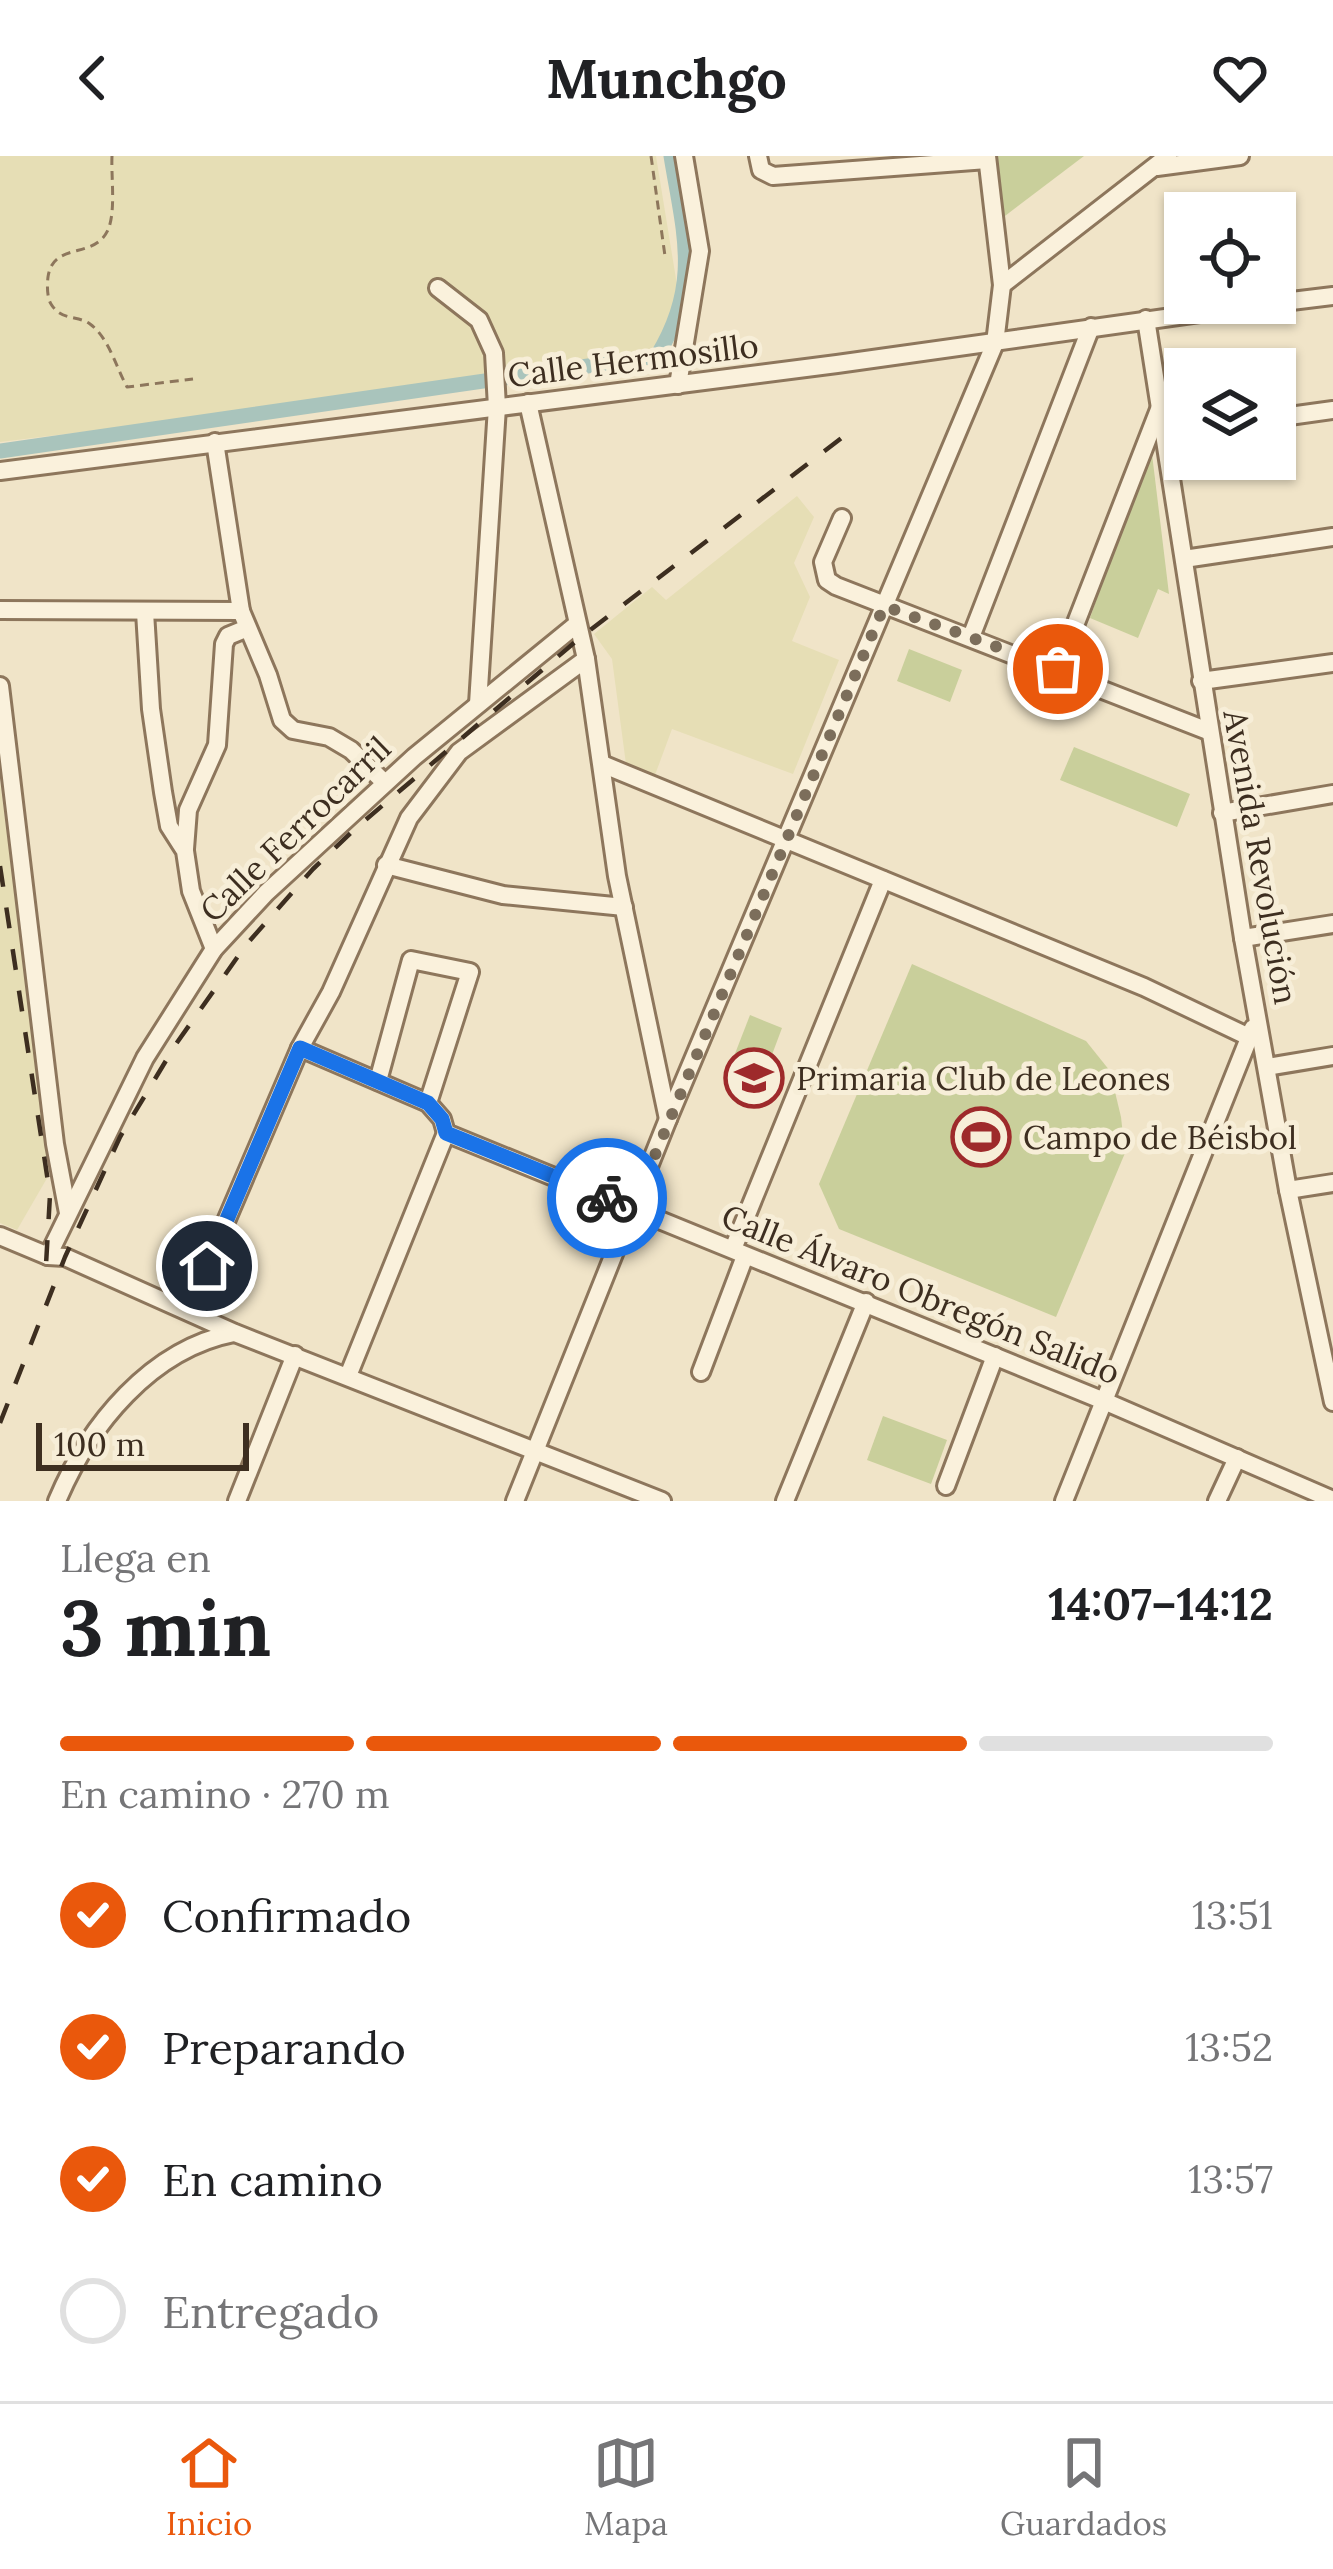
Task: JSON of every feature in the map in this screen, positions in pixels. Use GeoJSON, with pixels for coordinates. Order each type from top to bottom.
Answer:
{"type":"FeatureCollection","features":[{"type":"Feature","properties":{"kind":"street"},"geometry":{"type":"LineString","coordinates":[[678,385],[700,251],[684,156]]}},
{"type":"Feature","properties":{"kind":"street"},"geometry":{"type":"LineString","coordinates":[[515,1501],[668,1119],[995,343],[1002,285],[987,158],[766,174],[758,156]]}},
{"type":"Feature","properties":{"kind":"street"},"geometry":{"type":"LineString","coordinates":[[1002,285],[1161,162],[1240,156]]}},
{"type":"Feature","properties":{"kind":"street"},"geometry":{"type":"LineString","coordinates":[[438,288],[479,320],[494,353],[497,406],[478,704]]}},
{"type":"Feature","properties":{"kind":"street","name":"Calle Hermosillo"},"geometry":{"type":"LineString","coordinates":[[1296,300],[1333,296]]}},
{"type":"Feature","properties":{"kind":"street","name":"Calle Hermosillo"},"geometry":{"type":"LineString","coordinates":[[0,471],[995,343],[1164,317]]}},
{"type":"Feature","properties":{"kind":"street","name":"Avenida Revolución"},"geometry":{"type":"LineString","coordinates":[[1146,319],[1164,408]]}},
{"type":"Feature","properties":{"kind":"street"},"geometry":{"type":"LineString","coordinates":[[971,637],[1091,326]]}},
{"type":"Feature","properties":{"kind":"street"},"geometry":{"type":"LineString","coordinates":[[527,403],[586,659],[624,907],[668,1119]]}},
{"type":"Feature","properties":{"kind":"street"},"geometry":{"type":"LineString","coordinates":[[1058,669],[1162,404]]}},
{"type":"Feature","properties":{"kind":"street"},"geometry":{"type":"LineString","coordinates":[[1296,415],[1333,410]]}},
{"type":"Feature","properties":{"kind":"street"},"geometry":{"type":"LineString","coordinates":[[215,442],[243,620],[282,720],[293,730],[329,736],[386,783]]}},
{"type":"Feature","properties":{"kind":"street","name":"Avenida Revolución"},"geometry":{"type":"LineString","coordinates":[[1179,480],[1184,559],[1208,730],[1288,1190],[1333,1402]]}},
{"type":"Feature","properties":{"kind":"street"},"geometry":{"type":"LineString","coordinates":[[842,518],[823,571],[836,586],[1208,730]]}},
{"type":"Feature","properties":{"kind":"street"},"geometry":{"type":"LineString","coordinates":[[1184,559],[1333,537]]}},
{"type":"Feature","properties":{"kind":"street"},"geometry":{"type":"LineString","coordinates":[[0,610],[243,620]]}},
{"type":"Feature","properties":{"kind":"street"},"geometry":{"type":"LineString","coordinates":[[145,613],[151,709],[163,792],[170,826],[184,851]]}},
{"type":"Feature","properties":{"kind":"street"},"geometry":{"type":"LineString","coordinates":[[214,949],[191,891],[184,851],[188,810],[218,745],[224,644],[243,620]]}},
{"type":"Feature","properties":{"kind":"street","name":"Calle Ferrocarril"},"geometry":{"type":"LineString","coordinates":[[48,1256],[145,1058],[214,949],[266,892],[386,783],[577,624]]}},
{"type":"Feature","properties":{"kind":"street"},"geometry":{"type":"LineString","coordinates":[[188,1310],[300,1048],[331,992],[409,818],[459,752],[586,659]]}},
{"type":"Feature","properties":{"kind":"street"},"geometry":{"type":"LineString","coordinates":[[1201,681],[1333,663]]}},
{"type":"Feature","properties":{"kind":"street"},"geometry":{"type":"LineString","coordinates":[[0,686],[55,1144],[68,1214]]}},
{"type":"Feature","properties":{"kind":"street"},"geometry":{"type":"LineString","coordinates":[[602,764],[1144,987],[1249,1037]]}},
{"type":"Feature","properties":{"kind":"street"},"geometry":{"type":"LineString","coordinates":[[1222,813],[1333,794]]}},
{"type":"Feature","properties":{"kind":"street"},"geometry":{"type":"LineString","coordinates":[[386,865],[503,896],[624,907]]}},
{"type":"Feature","properties":{"kind":"street"},"geometry":{"type":"LineString","coordinates":[[701,1372],[739,1252],[883,880]]}},
{"type":"Feature","properties":{"kind":"street"},"geometry":{"type":"LineString","coordinates":[[1244,938],[1333,924]]}},
{"type":"Feature","properties":{"kind":"street"},"geometry":{"type":"LineString","coordinates":[[378,1082],[411,960],[470,972],[428,1103]]}},
{"type":"Feature","properties":{"kind":"street"},"geometry":{"type":"LineString","coordinates":[[1064,1501],[1258,1017]]}},
{"type":"Feature","properties":{"kind":"street"},"geometry":{"type":"LineString","coordinates":[[300,1048],[428,1103],[442,1119],[446,1133],[348,1376]]}},
{"type":"Feature","properties":{"kind":"street"},"geometry":{"type":"LineString","coordinates":[[1267,1066],[1333,1057]]}},
{"type":"Feature","properties":{"kind":"street","name":"Calle Álvaro Obregón Salido"},"geometry":{"type":"LineString","coordinates":[[446,1133],[1104,1401],[1333,1500]]}},
{"type":"Feature","properties":{"kind":"street"},"geometry":{"type":"LineString","coordinates":[[55,1144],[92,1162]]}},
{"type":"Feature","properties":{"kind":"street"},"geometry":{"type":"LineString","coordinates":[[1288,1190],[1333,1183]]}},
{"type":"Feature","properties":{"kind":"street"},"geometry":{"type":"LineString","coordinates":[[0,1236],[48,1256],[65,1257],[235,1333],[662,1501]]}},
{"type":"Feature","properties":{"kind":"street"},"geometry":{"type":"LineString","coordinates":[[785,1501],[866,1303]]}},
{"type":"Feature","properties":{"kind":"street"},"geometry":{"type":"LineString","coordinates":[[57,1501],[87,1445],[145,1376],[185,1347],[235,1333]]}},
{"type":"Feature","properties":{"kind":"street"},"geometry":{"type":"LineString","coordinates":[[237,1501],[295,1355]]}},
{"type":"Feature","properties":{"kind":"street"},"geometry":{"type":"LineString","coordinates":[[946,1486],[995,1356]]}},
{"type":"Feature","properties":{"kind":"street"},"geometry":{"type":"LineString","coordinates":[[1217,1501],[1237,1458]]}},
{"type":"Feature","properties":{"kind":"path"},"geometry":{"type":"LineString","coordinates":[[112,156],[110,227],[100,241],[51,262],[50,303],[65,318],[86,320],[104,337],[127,387],[193,380]]}},
{"type":"Feature","properties":{"kind":"path"},"geometry":{"type":"LineString","coordinates":[[651,156],[665,256]]}},
{"type":"Feature","properties":{"kind":"shaded area"},"geometry":{"type":"Polygon","coordinates":[[[0,156],[656,156],[683,322],[662,361],[0,442],[0,156]]]}},
{"type":"Feature","properties":{"kind":"shaded area"},"geometry":{"type":"Polygon","coordinates":[[[797,496],[814,517],[794,563],[810,597],[792,641],[839,660],[793,774],[672,729],[655,775],[626,764],[612,659],[594,634],[652,587],[666,600],[797,496]]]}},
{"type":"Feature","properties":{"kind":"shaded area"},"geometry":{"type":"Polygon","coordinates":[[[0,782],[50,1145],[50,1173],[17,1230],[0,1223],[0,782]]]}},
{"type":"Feature","properties":{"kind":"green space"},"geometry":{"type":"Polygon","coordinates":[[[995,156],[1084,156],[1001,219],[995,156]]]}},
{"type":"Feature","properties":{"kind":"green space"},"geometry":{"type":"Polygon","coordinates":[[[1152,454],[1169,594],[1158,589],[1138,638],[1090,618],[1147,455],[1152,454]]]}},
{"type":"Feature","properties":{"kind":"green space"},"geometry":{"type":"Polygon","coordinates":[[[909,649],[962,670],[950,702],[897,681],[909,649]]]}},
{"type":"Feature","properties":{"kind":"green space"},"geometry":{"type":"Polygon","coordinates":[[[1074,747],[1190,794],[1177,827],[1060,780],[1074,747]]]}},
{"type":"Feature","properties":{"kind":"green space","name":"Campo de Béisbol"},"geometry":{"type":"Polygon","coordinates":[[[912,964],[1086,1041],[1110,1071],[1125,1153],[1056,1317],[839,1229],[819,1184],[912,964]]]}},
{"type":"Feature","properties":{"kind":"green space"},"geometry":{"type":"Polygon","coordinates":[[[750,1015],[782,1028],[764,1076],[731,1064],[750,1015]]]}},
{"type":"Feature","properties":{"kind":"green space"},"geometry":{"type":"Polygon","coordinates":[[[883,1416],[947,1440],[931,1484],[867,1460],[883,1416]]]}},
{"type":"Feature","properties":{"kind":"waterway"},"geometry":{"type":"LineString","coordinates":[[0,451],[657,356],[671,330],[684,282],[684,235],[671,156]]}},
{"type":"Feature","properties":{"kind":"railway"},"geometry":{"type":"LineString","coordinates":[[0,1423],[65,1257],[120,1137],[176,1044],[246,945],[356,828],[581,637],[848,433]]}},
{"type":"Feature","properties":{"kind":"railway"},"geometry":{"type":"LineString","coordinates":[[0,866],[50,1195],[45,1282]]}},
{"type":"Feature","properties":{"kind":"way so far"},"geometry":{"type":"LineString","coordinates":[[607,1198],[633,1208],[884,606],[1058,669]]}},
{"type":"Feature","properties":{"kind":"place","name":"Primaria Club de Leones"},"geometry":{"type":"Point","coordinates":[754,1078]}},
{"type":"Feature","properties":{"kind":"place","name":"Campo de Béisbol"},"geometry":{"type":"Point","coordinates":[981,1137]}},
{"type":"Feature","properties":{"kind":"route"},"geometry":{"type":"LineString","coordinates":[[207,1266],[300,1048],[428,1103],[442,1119],[446,1133],[607,1198]]}}]}
